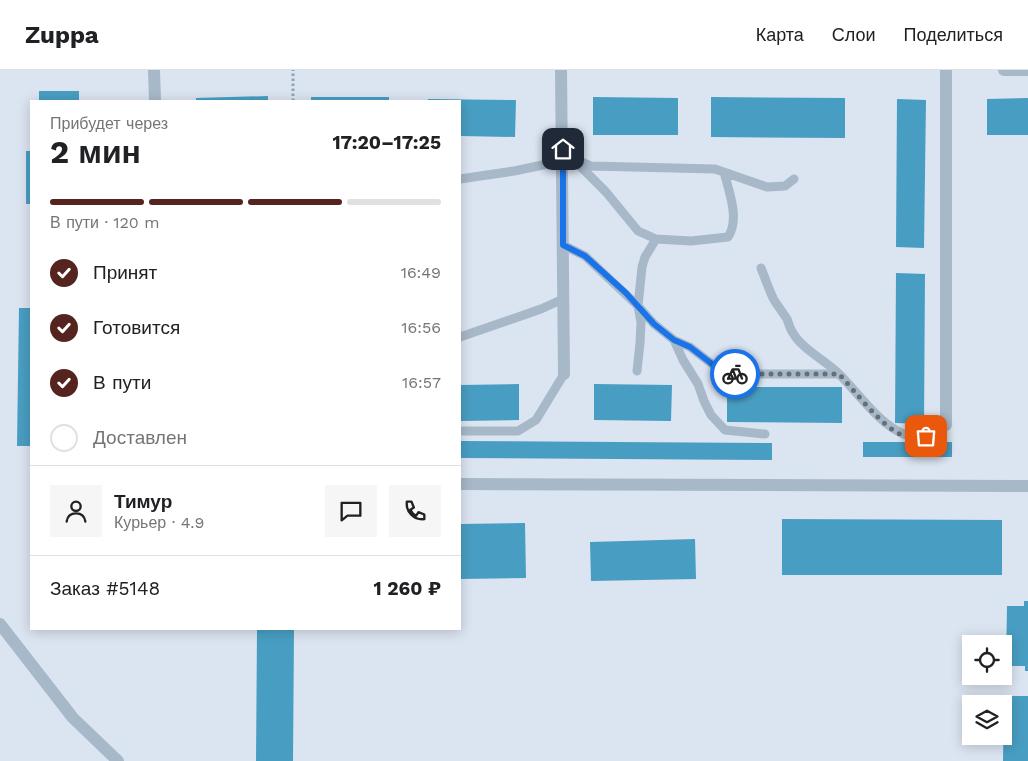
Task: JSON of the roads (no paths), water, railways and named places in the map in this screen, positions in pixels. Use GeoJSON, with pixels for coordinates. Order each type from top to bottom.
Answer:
{"type":"FeatureCollection","features":[{"type":"Feature","properties":{"kind":"street"},"geometry":{"type":"LineString","coordinates":[[154,70],[155,100]]}},
{"type":"Feature","properties":{"kind":"street"},"geometry":{"type":"LineString","coordinates":[[561,70],[563,137],[567,159],[563,245],[564,374]]}},
{"type":"Feature","properties":{"kind":"street"},"geometry":{"type":"LineString","coordinates":[[946,70],[946,425]]}},
{"type":"Feature","properties":{"kind":"street"},"geometry":{"type":"LineString","coordinates":[[1004,70],[1028,70]]}},
{"type":"Feature","properties":{"kind":"street"},"geometry":{"type":"LineString","coordinates":[[461,484],[1028,486]]}},
{"type":"Feature","properties":{"kind":"street"},"geometry":{"type":"LineString","coordinates":[[0,624],[73,718],[118,761]]}},
{"type":"Feature","properties":{"kind":"lane"},"geometry":{"type":"LineString","coordinates":[[567,159],[606,192],[638,230],[656,239],[691,241],[728,237],[734,229],[724,172]]}},
{"type":"Feature","properties":{"kind":"lane"},"geometry":{"type":"LineString","coordinates":[[461,179],[514,171],[567,159],[590,166],[715,169],[768,187],[785,186],[794,179]]}},
{"type":"Feature","properties":{"kind":"lane"},"geometry":{"type":"LineString","coordinates":[[637,371],[641,336],[638,306],[644,262],[645,256],[656,239]]}},
{"type":"Feature","properties":{"kind":"lane"},"geometry":{"type":"LineString","coordinates":[[563,245],[585,256],[638,306],[654,324],[674,340],[690,347],[712,364],[734,374],[839,374]]}},
{"type":"Feature","properties":{"kind":"lane"},"geometry":{"type":"LineString","coordinates":[[761,268],[773,298],[787,320],[793,334],[839,374],[887,425],[901,434],[913,437],[926,436],[941,430],[946,425]]}},
{"type":"Feature","properties":{"kind":"lane"},"geometry":{"type":"LineString","coordinates":[[461,337],[541,310],[563,299]]}},
{"type":"Feature","properties":{"kind":"lane"},"geometry":{"type":"LineString","coordinates":[[674,340],[698,384],[711,415],[725,430],[765,434]]}},
{"type":"Feature","properties":{"kind":"lane"},"geometry":{"type":"LineString","coordinates":[[461,432],[518,431],[536,420],[564,374]]}}]}
